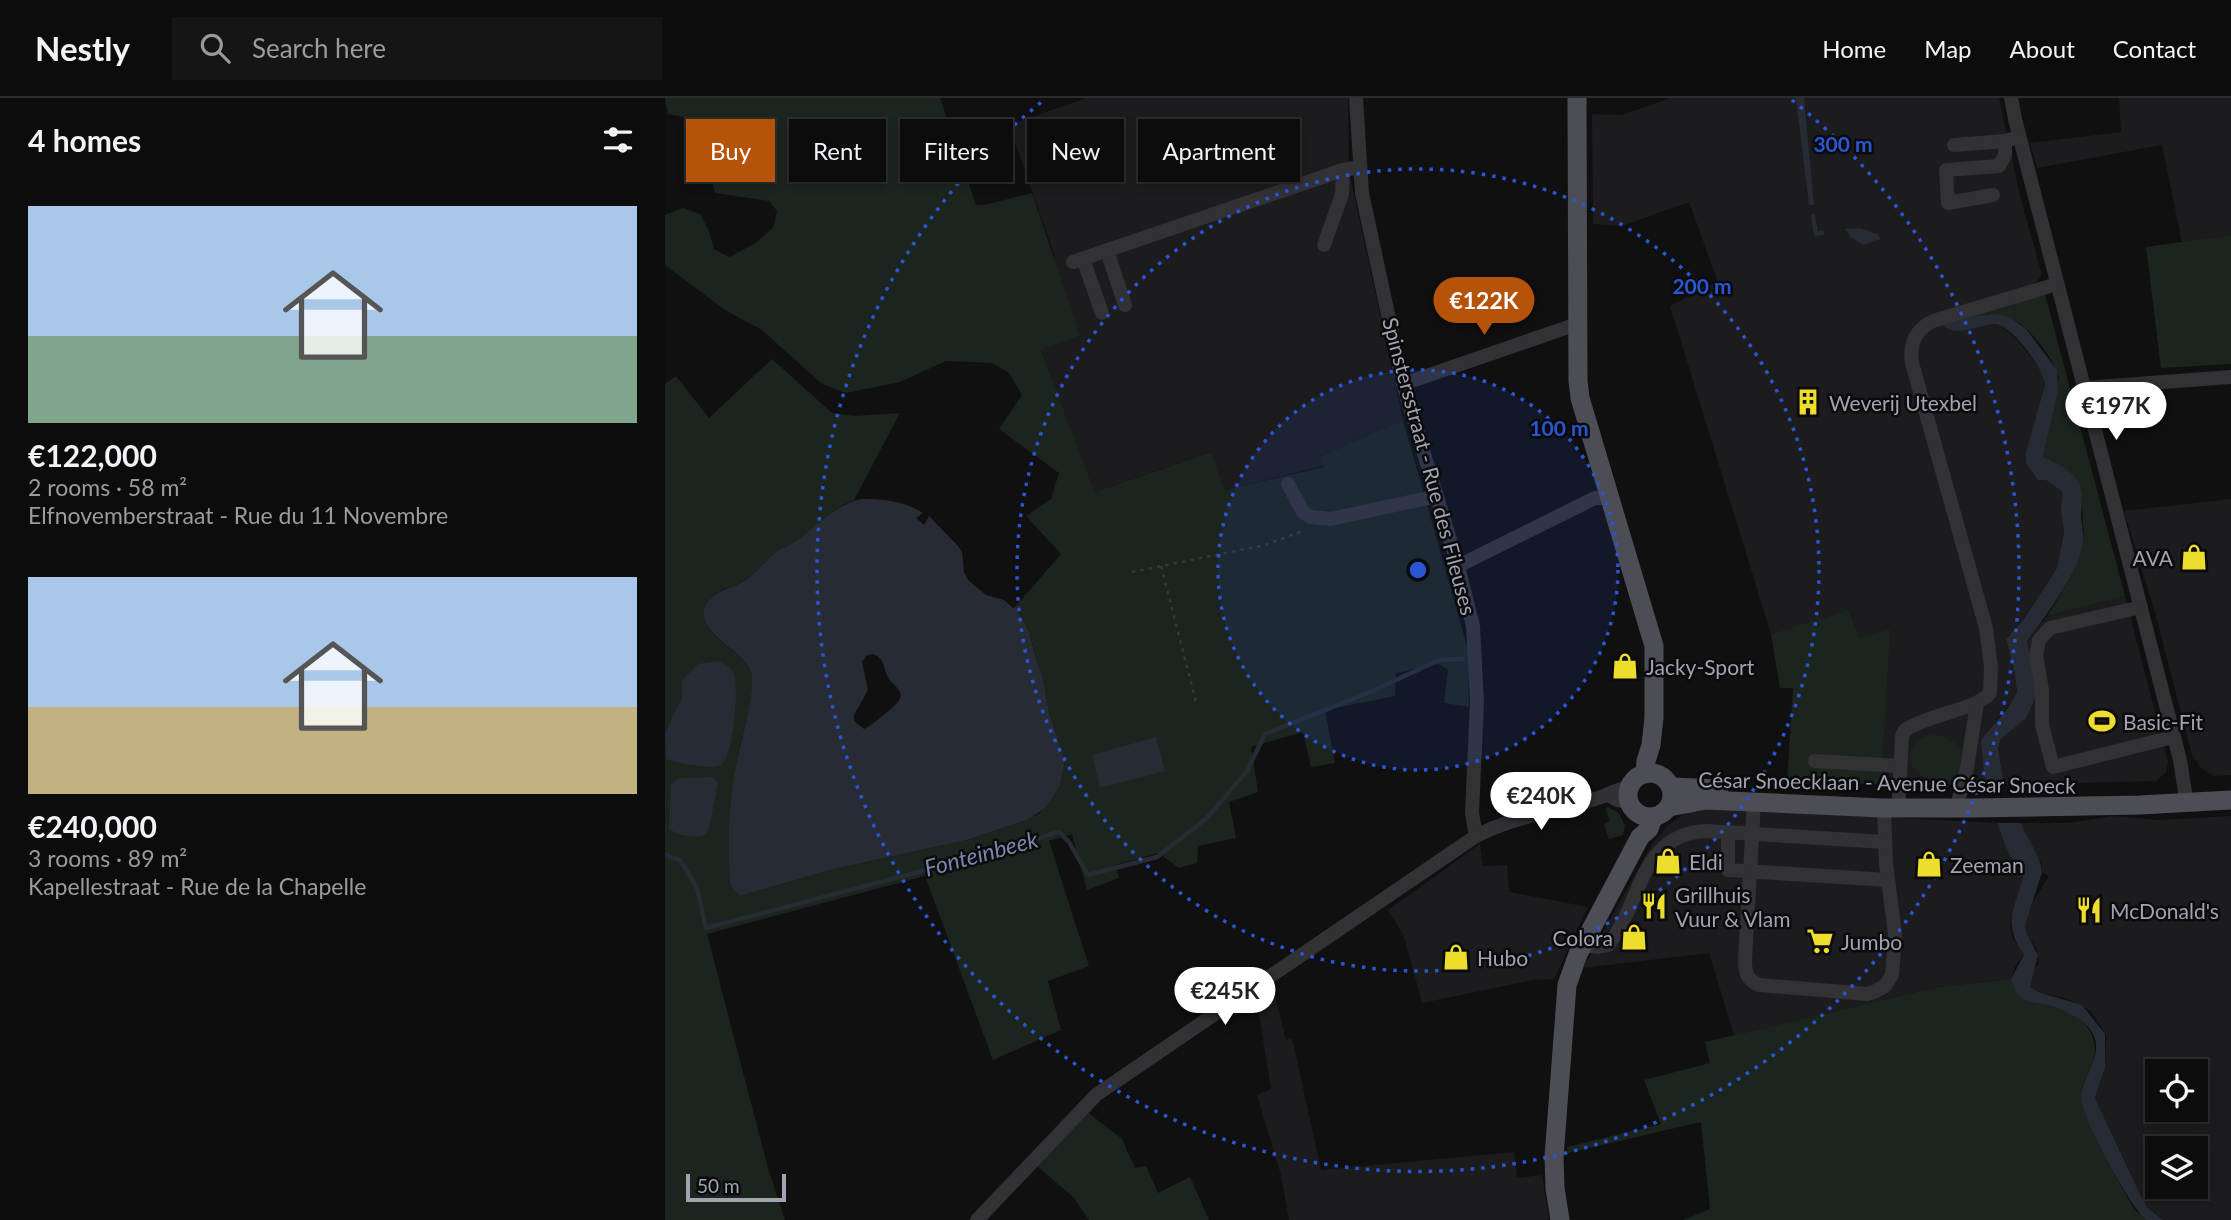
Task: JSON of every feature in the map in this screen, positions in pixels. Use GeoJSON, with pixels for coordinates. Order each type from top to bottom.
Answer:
{"type":"FeatureCollection","features":[{"type":"Feature","properties":{"kind":"main road"},"geometry":{"type":"LineString","coordinates":[[1560,1220],[1553,1157],[1563,1020],[1569,978],[1583,945],[1640,836],[1649,829],[1650,796],[1659,762],[1651,745],[1655,690],[1654,646],[1580,398],[1577,324],[1577,98]]}},
{"type":"Feature","properties":{"kind":"main road","name":"César Snoecklaan - Avenue César Snoeck"},"geometry":{"type":"LineString","coordinates":[[1650,796],[1696,801],[1891,802],[2231,789]]}},
{"type":"Feature","properties":{"kind":"main road","name":"César Snoecklaan - Avenue César Snoeck"},"geometry":{"type":"LineString","coordinates":[[1650,796],[2057,808],[2231,800]]}},
{"type":"Feature","properties":{"kind":"street","name":"Spinstersstraat - Rue des Fileuses"},"geometry":{"type":"LineString","coordinates":[[1356,98],[1362,193],[1402,384],[1458,566],[1473,626],[1477,702],[1472,813],[1476,836]]}},
{"type":"Feature","properties":{"kind":"street"},"geometry":{"type":"LineString","coordinates":[[2011,98],[2012,139],[2057,284],[2141,607],[2185,792]]}},
{"type":"Feature","properties":{"kind":"street"},"geometry":{"type":"LineString","coordinates":[[1954,145],[2012,139]]}},
{"type":"Feature","properties":{"kind":"street"},"geometry":{"type":"LineString","coordinates":[[1993,195],[1948,203],[1946,170],[1999,166],[2012,139]]}},
{"type":"Feature","properties":{"kind":"street"},"geometry":{"type":"LineString","coordinates":[[1101,313],[1078,260],[1343,170],[1360,167]]}},
{"type":"Feature","properties":{"kind":"street"},"geometry":{"type":"LineString","coordinates":[[1324,245],[1342,194],[1343,170]]}},
{"type":"Feature","properties":{"kind":"street"},"geometry":{"type":"LineString","coordinates":[[1107,251],[1125,305]]}},
{"type":"Feature","properties":{"kind":"street"},"geometry":{"type":"LineString","coordinates":[[1754,802],[1745,960],[1748,978],[1759,985],[1867,994],[1885,986],[1892,975],[1895,934],[1885,842],[1891,802],[1901,766],[1902,736],[1905,730],[1933,715],[1982,702],[1990,693],[1991,667],[1986,628],[1912,363],[1912,346],[1919,331],[1933,321],[2057,284]]}},
{"type":"Feature","properties":{"kind":"street"},"geometry":{"type":"LineString","coordinates":[[1402,384],[1577,324]]}},
{"type":"Feature","properties":{"kind":"street"},"geometry":{"type":"LineString","coordinates":[[2083,388],[2231,377]]}},
{"type":"Feature","properties":{"kind":"street"},"geometry":{"type":"LineString","coordinates":[[1288,484],[1303,512],[1311,517],[1331,519],[1437,496]]}},
{"type":"Feature","properties":{"kind":"street"},"geometry":{"type":"LineString","coordinates":[[1458,566],[1595,498],[1609,498]]}},
{"type":"Feature","properties":{"kind":"street"},"geometry":{"type":"LineString","coordinates":[[2141,607],[2050,628],[2043,634],[2036,655],[2042,690],[2042,725],[2053,767],[2173,737]]}},
{"type":"Feature","properties":{"kind":"street"},"geometry":{"type":"LineString","coordinates":[[1959,798],[1967,768],[1977,703]]}},
{"type":"Feature","properties":{"kind":"street"},"geometry":{"type":"LineString","coordinates":[[1815,761],[1901,766]]}},
{"type":"Feature","properties":{"kind":"street"},"geometry":{"type":"LineString","coordinates":[[977,1220],[1096,1095],[1476,836],[1508,823],[1608,795],[1618,789],[1650,796]]}},
{"type":"Feature","properties":{"kind":"street"},"geometry":{"type":"LineString","coordinates":[[1583,945],[1604,947],[1614,939],[1661,848],[1672,839],[1686,834],[1707,831],[1885,842]]}},
{"type":"Feature","properties":{"kind":"street"},"geometry":{"type":"LineString","coordinates":[[1728,833],[1728,870],[1888,880]]}},
{"type":"Feature","properties":{"kind":"path"},"geometry":{"type":"LineString","coordinates":[[1132,572],[1265,545],[1331,519]]}},
{"type":"Feature","properties":{"kind":"path"},"geometry":{"type":"LineString","coordinates":[[1161,566],[1196,702]]}},
{"type":"Feature","properties":{"kind":"shaded area"},"geometry":{"type":"Polygon","coordinates":[[[665,98],[940,98],[947,119],[900,119],[900,182],[968,182],[976,205],[1032,193],[1080,336],[1041,350],[1095,492],[1211,452],[1225,490],[1324,467],[1321,456],[1403,420],[1468,650],[1469,707],[1444,703],[1448,670],[1439,664],[1396,673],[1395,696],[1325,710],[1335,763],[1311,767],[1303,732],[1251,747],[1258,792],[1229,802],[1236,838],[1198,846],[1197,863],[1179,868],[1159,853],[1115,865],[1119,878],[1087,890],[1072,834],[1049,841],[1089,966],[1048,981],[1061,1030],[993,1060],[925,876],[707,934],[768,1168],[785,1220],[665,1220],[665,384],[676,376],[709,418],[772,359],[832,413],[855,416],[900,413],[854,500],[776,552],[747,579],[715,595],[707,604],[707,626],[742,658],[752,677],[751,698],[737,761],[730,822],[730,883],[740,896],[834,869],[967,840],[1040,813],[1060,786],[1065,761],[1049,712],[1042,673],[1031,638],[1014,608],[1061,554],[1026,516],[1051,499],[1059,473],[999,429],[1022,395],[1009,373],[993,363],[946,361],[900,382],[846,393],[822,384],[762,330],[725,310],[665,265],[665,215],[683,208],[700,214],[714,249],[729,257],[754,244],[773,228],[777,211],[769,201],[715,193],[712,182],[775,182],[775,119],[693,119],[668,114],[665,98]]]}},
{"type":"Feature","properties":{"kind":"shaded area"},"geometry":{"type":"Polygon","coordinates":[[[1087,98],[1348,98],[1349,172],[1403,420],[1321,456],[1324,466],[1225,490],[1210,452],[1095,492],[1041,350],[1080,336],[1029,182],[1124,182],[1124,119],[1027,119],[1027,177],[1013,136],[1013,124],[1087,98]]]}},
{"type":"Feature","properties":{"kind":"shaded area","name":"Weverij Utexbel"},"geometry":{"type":"Polygon","coordinates":[[[1671,98],[1999,98],[2020,196],[2042,275],[2001,325],[2020,343],[2044,374],[2045,385],[2026,463],[2063,491],[2064,532],[2057,568],[2024,619],[2006,639],[2017,692],[1983,737],[1981,745],[1985,785],[1881,784],[1882,746],[1851,611],[1771,634],[1670,306],[1718,282],[1689,202],[1622,226],[1593,224],[1592,114],[1622,115],[1671,98]]]}},
{"type":"Feature","properties":{"kind":"shaded area"},"geometry":{"type":"Polygon","coordinates":[[[1796,98],[1804,98],[1814,205],[1809,205],[1796,98]]]}},
{"type":"Feature","properties":{"kind":"shaded area"},"geometry":{"type":"Polygon","coordinates":[[[2119,98],[2231,98],[2231,235],[2182,242],[2162,145],[2037,168],[2030,143],[2121,132],[2119,98]]]}},
{"type":"Feature","properties":{"kind":"shaded area"},"geometry":{"type":"Polygon","coordinates":[[[1860,228],[1877,234],[1881,239],[1864,245],[1850,237],[1845,229],[1860,228]]]}},
{"type":"Feature","properties":{"kind":"shaded area"},"geometry":{"type":"Polygon","coordinates":[[[2231,235],[2231,364],[2161,368],[2146,247],[2231,235]]]}},
{"type":"Feature","properties":{"kind":"shaded area"},"geometry":{"type":"Polygon","coordinates":[[[2045,294],[2125,596],[2047,616],[2073,571],[2083,546],[2082,495],[2053,461],[2043,458],[2059,378],[2040,344],[2025,327],[2001,316],[1970,317],[2045,294]]]}},
{"type":"Feature","properties":{"kind":"shaded area"},"geometry":{"type":"Polygon","coordinates":[[[1995,314],[2010,317],[2026,329],[2057,370],[2058,390],[2043,457],[2063,467],[2074,476],[2081,488],[2083,541],[2076,567],[2027,641],[2035,682],[2035,698],[2026,718],[2001,739],[1998,748],[2004,785],[1985,785],[1981,742],[2017,692],[2006,639],[2024,619],[2057,568],[2064,532],[2061,511],[2063,492],[2046,480],[2038,480],[2026,463],[2026,452],[2045,385],[2039,369],[2026,349],[2002,326],[1995,324],[1954,331],[1943,325],[1970,317],[1995,314]]]}},
{"type":"Feature","properties":{"kind":"shaded area"},"geometry":{"type":"Polygon","coordinates":[[[870,499],[901,503],[923,513],[916,518],[924,525],[929,516],[962,552],[964,572],[968,580],[986,595],[1004,600],[1015,607],[1029,632],[1042,673],[1049,712],[1065,761],[1060,786],[1045,808],[1029,819],[967,840],[834,869],[740,896],[730,883],[729,820],[752,677],[749,667],[707,625],[704,616],[706,605],[719,593],[746,580],[777,551],[851,502],[870,499]],[[866,656],[862,662],[868,690],[854,715],[854,721],[864,729],[891,709],[901,696],[877,656],[866,656]]]}},
{"type":"Feature","properties":{"kind":"shaded area"},"geometry":{"type":"Polygon","coordinates":[[[2231,499],[2231,775],[2214,776],[2201,768],[2192,755],[2156,616],[2124,511],[2231,499]]]}},
{"type":"Feature","properties":{"kind":"shaded area"},"geometry":{"type":"Polygon","coordinates":[[[2125,596],[2168,762],[2166,772],[2156,781],[2004,785],[1998,748],[2033,667],[2027,641],[2047,616],[2125,596]]]}},
{"type":"Feature","properties":{"kind":"shaded area"},"geometry":{"type":"Polygon","coordinates":[[[1850,610],[1859,638],[1890,629],[1881,784],[1787,783],[1793,688],[1780,688],[1771,634],[1850,610]]]}},
{"type":"Feature","properties":{"kind":"shaded area"},"geometry":{"type":"Polygon","coordinates":[[[718,661],[732,670],[736,688],[732,735],[725,759],[721,765],[710,767],[666,759],[665,734],[682,697],[682,680],[698,664],[718,661]]]}},
{"type":"Feature","properties":{"kind":"shaded area"},"geometry":{"type":"Polygon","coordinates":[[[1929,735],[1952,741],[1961,750],[1962,764],[1949,780],[1927,779],[1911,764],[1910,754],[1915,744],[1929,735]]]}},
{"type":"Feature","properties":{"kind":"shaded area"},"geometry":{"type":"Polygon","coordinates":[[[1156,737],[1165,771],[1100,788],[1092,755],[1156,737]]]}},
{"type":"Feature","properties":{"kind":"shaded area"},"geometry":{"type":"Polygon","coordinates":[[[713,777],[718,783],[709,829],[705,835],[686,836],[669,828],[671,784],[680,778],[713,777]]]}},
{"type":"Feature","properties":{"kind":"shaded area"},"geometry":{"type":"Polygon","coordinates":[[[1605,808],[1619,813],[1625,826],[1623,835],[1609,839],[1604,824],[1610,821],[1605,808]]]}},
{"type":"Feature","properties":{"kind":"shaded area"},"geometry":{"type":"Polygon","coordinates":[[[1700,808],[1997,823],[2006,848],[2023,878],[2010,924],[2012,937],[2024,955],[2015,966],[2012,978],[2031,973],[2039,963],[2037,949],[2025,932],[2025,926],[2033,902],[2049,876],[2042,872],[2042,865],[2021,823],[2067,823],[2114,816],[2159,820],[2231,816],[2231,1220],[2164,1220],[2146,1206],[2095,1098],[2105,1068],[2106,1035],[2091,1011],[2068,999],[2036,991],[2011,979],[1938,987],[1734,1035],[1709,953],[1583,968],[1652,844],[1668,825],[1690,810],[1700,808]]]}},
{"type":"Feature","properties":{"kind":"shaded area"},"geometry":{"type":"Polygon","coordinates":[[[1997,823],[2021,823],[2039,859],[2042,872],[2025,926],[2038,955],[2030,987],[2038,992],[2082,1005],[2105,1034],[2105,1068],[2095,1098],[2147,1207],[2163,1220],[2146,1220],[2139,1212],[2107,1161],[2089,1124],[2081,1098],[2096,1052],[2091,1030],[2066,1012],[2022,998],[2013,986],[2011,979],[2024,955],[2012,926],[2013,909],[2023,878],[2006,848],[1997,823]]]}},
{"type":"Feature","properties":{"kind":"shaded area"},"geometry":{"type":"Polygon","coordinates":[[[1480,844],[1483,866],[1507,865],[1509,892],[1588,907],[1554,979],[1533,980],[1422,1003],[1404,936],[1388,910],[1480,844]]]}},
{"type":"Feature","properties":{"kind":"shaded area"},"geometry":{"type":"Polygon","coordinates":[[[2012,979],[2065,1006],[2087,1027],[2095,1052],[2081,1092],[2084,1109],[2095,1138],[2112,1170],[2134,1209],[2146,1220],[1683,1220],[1710,1209],[1701,1122],[1568,1153],[1567,1147],[1661,1124],[1644,1080],[1710,1063],[1705,1042],[1938,987],[2012,979]]]}},
{"type":"Feature","properties":{"kind":"shaded area"},"geometry":{"type":"Polygon","coordinates":[[[1271,980],[1286,1040],[1292,1038],[1321,1170],[1514,1152],[1517,1178],[1542,1175],[1549,1220],[1289,1220],[1281,1175],[1257,1095],[1271,1089],[1259,1014],[1251,993],[1271,980]]]}},
{"type":"Feature","properties":{"kind":"shaded area"},"geometry":{"type":"Polygon","coordinates":[[[1086,1111],[1122,1139],[1135,1168],[1146,1166],[1158,1193],[1190,1177],[1209,1220],[1089,1220],[1074,1198],[1036,1165],[1086,1111]]]}},
{"type":"Feature","properties":{"kind":"waterway"},"geometry":{"type":"LineString","coordinates":[[1813,216],[1816,234],[1822,233]]}},
{"type":"Feature","properties":{"kind":"waterway","name":"Fonteinbeek"},"geometry":{"type":"LineString","coordinates":[[665,855],[680,860],[697,888],[706,928],[1059,832],[1069,842],[1088,875],[1157,857],[1207,818],[1247,771],[1265,734],[1368,693],[1439,660],[1463,659]]}},
{"type":"Feature","properties":{"kind":"place","name":"Weverij Utexbel"},"geometry":{"type":"Point","coordinates":[1808,402]}},
{"type":"Feature","properties":{"kind":"place","name":"AVA"},"geometry":{"type":"Point","coordinates":[2194,557]}},
{"type":"Feature","properties":{"kind":"place","name":"Jacky-Sport"},"geometry":{"type":"Point","coordinates":[1625,666]}},
{"type":"Feature","properties":{"kind":"place","name":"Basic-Fit"},"geometry":{"type":"Point","coordinates":[2102,721]}},
{"type":"Feature","properties":{"kind":"place","name":"Eldi"},"geometry":{"type":"Point","coordinates":[1668,861]}},
{"type":"Feature","properties":{"kind":"place","name":"Zeeman"},"geometry":{"type":"Point","coordinates":[1929,864]}},
{"type":"Feature","properties":{"kind":"place","name":"Grillhuis Vuur & Vlam"},"geometry":{"type":"Point","coordinates":[1654,906]}},
{"type":"Feature","properties":{"kind":"place","name":"McDonald's"},"geometry":{"type":"Point","coordinates":[2089,910]}},
{"type":"Feature","properties":{"kind":"place","name":"Colora"},"geometry":{"type":"Point","coordinates":[1634,937]}},
{"type":"Feature","properties":{"kind":"place","name":"Jumbo"},"geometry":{"type":"Point","coordinates":[1820,941]}},
{"type":"Feature","properties":{"kind":"place","name":"Hubo"},"geometry":{"type":"Point","coordinates":[1456,957]}}]}
